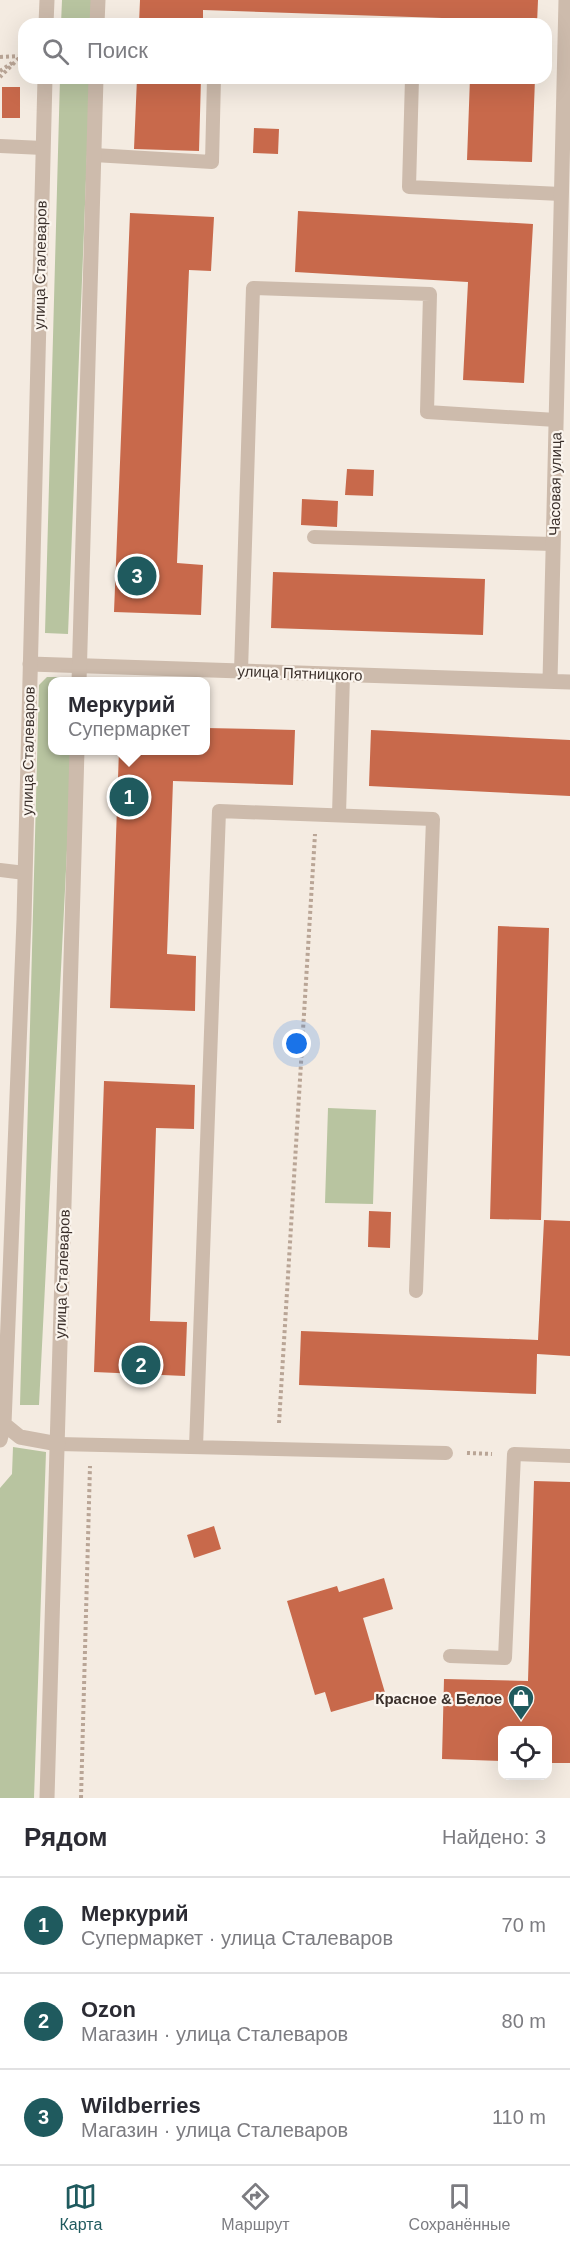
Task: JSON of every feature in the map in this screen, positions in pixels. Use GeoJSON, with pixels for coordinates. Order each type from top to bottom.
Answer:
{"type":"FeatureCollection","features":[{"type":"Feature","properties":{"kind":"street"},"geometry":{"type":"LineString","coordinates":[[46,18],[47,0]]}},
{"type":"Feature","properties":{"kind":"street"},"geometry":{"type":"LineString","coordinates":[[97,18],[98,0]]}},
{"type":"Feature","properties":{"kind":"street","name":"Часовая улица"},"geometry":{"type":"LineString","coordinates":[[550,681],[561,194],[567,69],[566,0]]}},
{"type":"Feature","properties":{"kind":"street","name":"улица Сталеваров"},"geometry":{"type":"LineString","coordinates":[[0,1440],[4,1424],[25,873],[45,84]]}},
{"type":"Feature","properties":{"kind":"street"},"geometry":{"type":"LineString","coordinates":[[79,677],[96,84]]}},
{"type":"Feature","properties":{"kind":"street","name":"улица Пятницкого"},"geometry":{"type":"LineString","coordinates":[[30,664],[570,682]]}},
{"type":"Feature","properties":{"kind":"street","name":"улица Сталеваров"},"geometry":{"type":"LineString","coordinates":[[47,1798],[77,755]]}},
{"type":"Feature","properties":{"kind":"street"},"geometry":{"type":"LineString","coordinates":[[4,1424],[20,1437],[58,1444]]}},
{"type":"Feature","properties":{"kind":"lane"},"geometry":{"type":"LineString","coordinates":[[94,155],[212,162],[214,84]]}},
{"type":"Feature","properties":{"kind":"lane"},"geometry":{"type":"LineString","coordinates":[[412,84],[408,187],[561,194]]}},
{"type":"Feature","properties":{"kind":"lane"},"geometry":{"type":"LineString","coordinates":[[0,146],[43,148]]}},
{"type":"Feature","properties":{"kind":"lane"},"geometry":{"type":"LineString","coordinates":[[241,671],[253,288],[430,294],[427,412],[556,420]]}},
{"type":"Feature","properties":{"kind":"lane"},"geometry":{"type":"LineString","coordinates":[[314,537],[553,544]]}},
{"type":"Feature","properties":{"kind":"lane"},"geometry":{"type":"LineString","coordinates":[[339,815],[343,675]]}},
{"type":"Feature","properties":{"kind":"lane"},"geometry":{"type":"LineString","coordinates":[[196,1447],[219,811],[434,819],[416,1292]]}},
{"type":"Feature","properties":{"kind":"lane"},"geometry":{"type":"LineString","coordinates":[[0,870],[25,873]]}},
{"type":"Feature","properties":{"kind":"lane"},"geometry":{"type":"LineString","coordinates":[[58,1444],[446,1453]]}},
{"type":"Feature","properties":{"kind":"lane"},"geometry":{"type":"LineString","coordinates":[[450,1656],[505,1658],[514,1454],[570,1455]]}},
{"type":"Feature","properties":{"kind":"path"},"geometry":{"type":"LineString","coordinates":[[0,57],[18,56]]}},
{"type":"Feature","properties":{"kind":"path"},"geometry":{"type":"LineString","coordinates":[[0,71],[18,58]]}},
{"type":"Feature","properties":{"kind":"path"},"geometry":{"type":"LineString","coordinates":[[0,77],[18,59]]}},
{"type":"Feature","properties":{"kind":"path"},"geometry":{"type":"LineString","coordinates":[[279,1423],[316,814]]}},
{"type":"Feature","properties":{"kind":"path"},"geometry":{"type":"LineString","coordinates":[[75,1444],[91,1456],[81,1798]]}},
{"type":"Feature","properties":{"kind":"path"},"geometry":{"type":"LineString","coordinates":[[446,1453],[514,1454]]}},
{"type":"Feature","properties":{"kind":"green space"},"geometry":{"type":"Polygon","coordinates":[[[62,0],[93,0],[92,18],[61,18],[62,0]]]}},
{"type":"Feature","properties":{"kind":"green space"},"geometry":{"type":"Polygon","coordinates":[[[60,84],[90,84],[68,634],[45,633],[60,84]]]}},
{"type":"Feature","properties":{"kind":"green space"},"geometry":{"type":"Polygon","coordinates":[[[48,677],[48,755],[72,755],[39,1405],[20,1405],[39,685],[48,677]]]}},
{"type":"Feature","properties":{"kind":"green space"},"geometry":{"type":"Polygon","coordinates":[[[328,1108],[376,1110],[373,1204],[325,1203],[328,1108]]]}},
{"type":"Feature","properties":{"kind":"green space"},"geometry":{"type":"Polygon","coordinates":[[[13,1447],[46,1452],[34,1798],[0,1798],[0,1488],[12,1474],[13,1447]]]}},
{"type":"Feature","properties":{"kind":"building"},"geometry":{"type":"Polygon","coordinates":[[[140,0],[538,0],[537,18],[442,18],[203,10],[203,18],[139,18],[140,0]]]}},
{"type":"Feature","properties":{"kind":"building"},"geometry":{"type":"Polygon","coordinates":[[[137,84],[201,84],[199,151],[134,149],[137,84]]]}},
{"type":"Feature","properties":{"kind":"building"},"geometry":{"type":"Polygon","coordinates":[[[470,84],[535,84],[532,162],[467,160],[470,84]]]}},
{"type":"Feature","properties":{"kind":"building"},"geometry":{"type":"Polygon","coordinates":[[[2,87],[20,87],[20,118],[2,118],[2,87]]]}},
{"type":"Feature","properties":{"kind":"building"},"geometry":{"type":"Polygon","coordinates":[[[254,128],[279,129],[278,154],[253,153],[254,128]]]}},
{"type":"Feature","properties":{"kind":"building"},"geometry":{"type":"Polygon","coordinates":[[[298,211],[533,224],[524,383],[463,380],[468,282],[295,272],[298,211]]]}},
{"type":"Feature","properties":{"kind":"building"},"geometry":{"type":"Polygon","coordinates":[[[130,213],[214,217],[211,271],[189,270],[177,563],[203,565],[201,615],[114,612],[130,213]]]}},
{"type":"Feature","properties":{"kind":"building"},"geometry":{"type":"Polygon","coordinates":[[[347,469],[374,470],[373,496],[345,495],[347,469]]]}},
{"type":"Feature","properties":{"kind":"building"},"geometry":{"type":"Polygon","coordinates":[[[302,499],[338,501],[337,527],[301,525],[302,499]]]}},
{"type":"Feature","properties":{"kind":"building"},"geometry":{"type":"Polygon","coordinates":[[[273,572],[485,579],[483,635],[271,628],[273,572]]]}},
{"type":"Feature","properties":{"kind":"building"},"geometry":{"type":"Polygon","coordinates":[[[210,728],[295,730],[293,785],[173,781],[167,954],[196,956],[195,1011],[110,1008],[119,755],[210,755],[210,728]]]}},
{"type":"Feature","properties":{"kind":"building"},"geometry":{"type":"Polygon","coordinates":[[[371,730],[570,740],[570,796],[369,786],[371,730]]]}},
{"type":"Feature","properties":{"kind":"building"},"geometry":{"type":"Polygon","coordinates":[[[498,926],[549,928],[541,1220],[490,1219],[498,926]]]}},
{"type":"Feature","properties":{"kind":"building"},"geometry":{"type":"Polygon","coordinates":[[[104,1081],[195,1085],[194,1129],[156,1128],[150,1321],[187,1322],[185,1376],[94,1372],[104,1081]]]}},
{"type":"Feature","properties":{"kind":"building"},"geometry":{"type":"Polygon","coordinates":[[[369,1211],[391,1212],[390,1248],[368,1247],[369,1211]]]}},
{"type":"Feature","properties":{"kind":"building"},"geometry":{"type":"Polygon","coordinates":[[[544,1220],[570,1221],[570,1356],[537,1354],[536,1394],[299,1385],[301,1331],[538,1340],[544,1220]]]}},
{"type":"Feature","properties":{"kind":"building"},"geometry":{"type":"Polygon","coordinates":[[[534,1481],[570,1482],[570,1763],[552,1763],[552,1726],[498,1726],[498,1761],[442,1759],[444,1679],[528,1681],[534,1481]]]}},
{"type":"Feature","properties":{"kind":"building"},"geometry":{"type":"Polygon","coordinates":[[[214,1526],[221,1549],[194,1558],[187,1535],[214,1526]]]}},
{"type":"Feature","properties":{"kind":"building"},"geometry":{"type":"Polygon","coordinates":[[[384,1578],[393,1609],[363,1618],[386,1696],[331,1712],[325,1692],[315,1695],[287,1601],[337,1586],[339,1592],[384,1578]]]}},
{"type":"Feature","properties":{"kind":"place","name":"Wildberries"},"geometry":{"type":"Point","coordinates":[137,576]}},
{"type":"Feature","properties":{"kind":"place","name":"Меркурий"},"geometry":{"type":"Point","coordinates":[129,797]}},
{"type":"Feature","properties":{"kind":"place","name":"Ozon"},"geometry":{"type":"Point","coordinates":[141,1365]}},
{"type":"Feature","properties":{"kind":"place","name":"Красное & Белое"},"geometry":{"type":"Point","coordinates":[521,1721]}}]}
